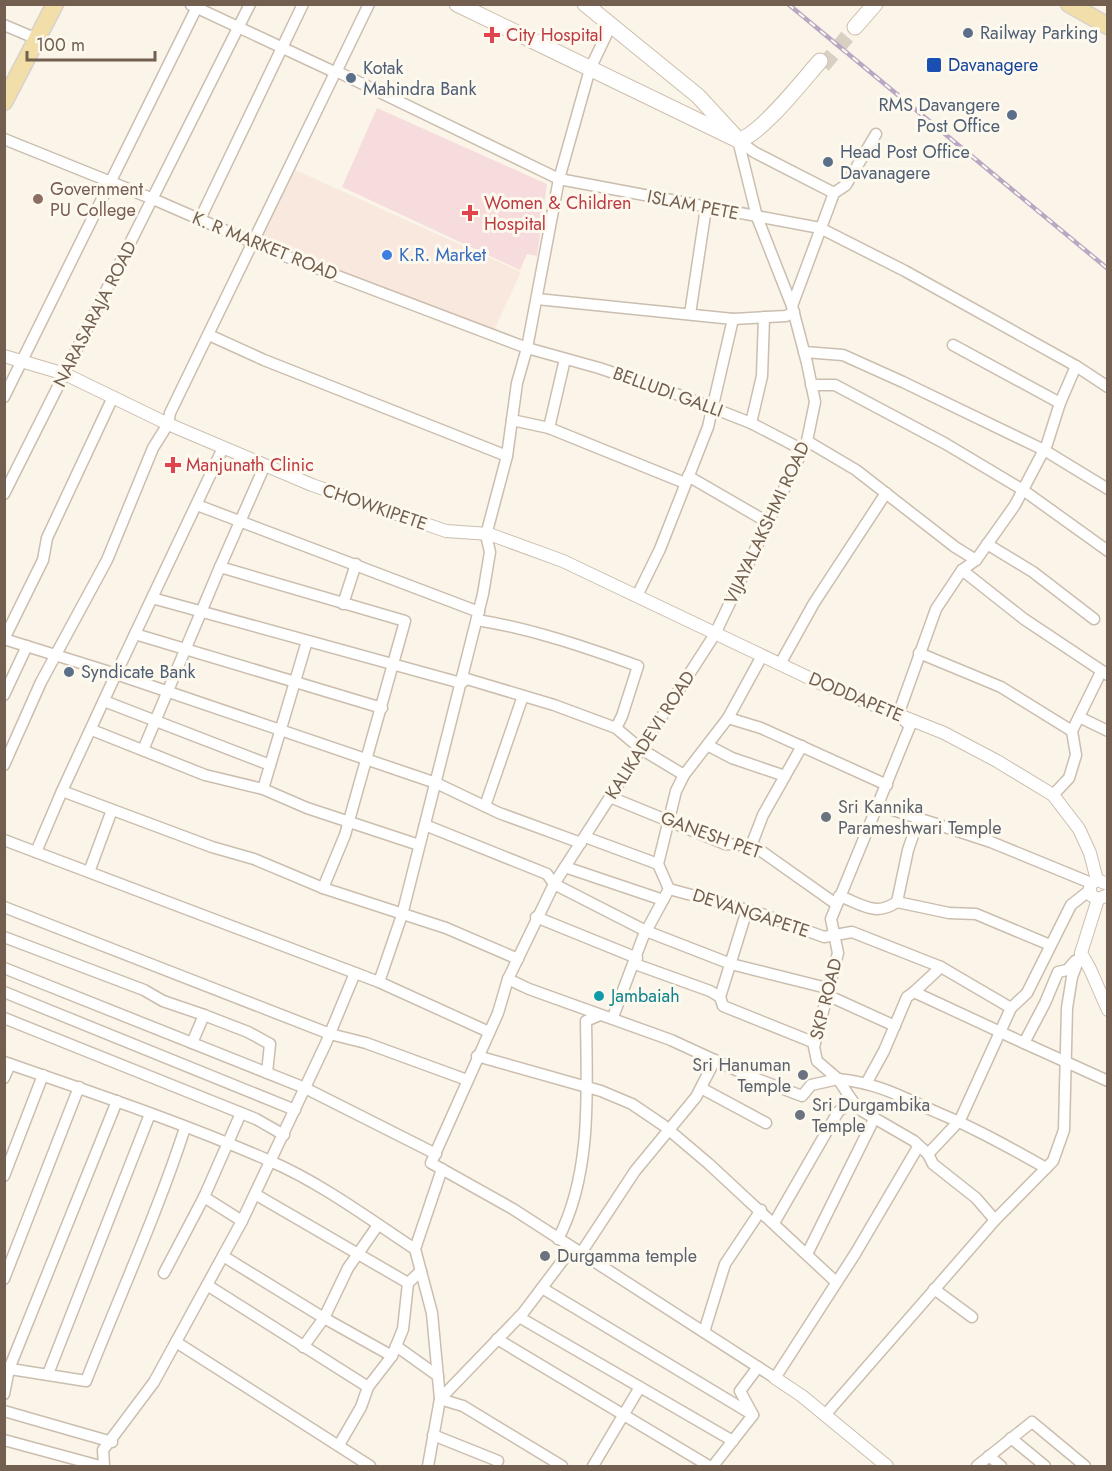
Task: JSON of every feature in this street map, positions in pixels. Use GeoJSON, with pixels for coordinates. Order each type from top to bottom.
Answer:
{"type":"FeatureCollection","features":[{"type":"Feature","properties":{"kind":"main road"},"geometry":{"type":"LineString","coordinates":[[4,102],[10,78],[37,39],[55,4]]}},
{"type":"Feature","properties":{"kind":"main road"},"geometry":{"type":"LineString","coordinates":[[457,4],[740,142]]}},
{"type":"Feature","properties":{"kind":"main road"},"geometry":{"type":"LineString","coordinates":[[585,4],[698,96],[740,142]]}},
{"type":"Feature","properties":{"kind":"main road"},"geometry":{"type":"LineString","coordinates":[[853,26],[873,4]]}},
{"type":"Feature","properties":{"kind":"main road"},"geometry":{"type":"LineString","coordinates":[[1069,4],[1107,26]]}},
{"type":"Feature","properties":{"kind":"main road"},"geometry":{"type":"LineString","coordinates":[[740,142],[759,128],[822,64]]}},
{"type":"Feature","properties":{"kind":"street","name":"NARASARAJA ROAD"},"geometry":{"type":"LineString","coordinates":[[4,494],[250,4]]}},
{"type":"Feature","properties":{"kind":"street"},"geometry":{"type":"LineString","coordinates":[[200,219],[303,4]]}},
{"type":"Feature","properties":{"kind":"street"},"geometry":{"type":"LineString","coordinates":[[4,765],[56,655],[107,560],[153,448],[168,424],[170,412],[369,4]]}},
{"type":"Feature","properties":{"kind":"street"},"geometry":{"type":"LineString","coordinates":[[4,397],[112,182],[194,6]]}},
{"type":"Feature","properties":{"kind":"street","name":"ISLAM PETE"},"geometry":{"type":"LineString","coordinates":[[194,6],[559,179],[820,228],[905,271],[1076,366],[1107,387]]}},
{"type":"Feature","properties":{"kind":"street"},"geometry":{"type":"LineString","coordinates":[[4,25],[37,39]]}},
{"type":"Feature","properties":{"kind":"street"},"geometry":{"type":"LineString","coordinates":[[379,982],[402,915],[478,616],[490,552],[486,535],[507,456],[517,383],[527,348],[559,179],[590,69],[611,25]]}},
{"type":"Feature","properties":{"kind":"street"},"geometry":{"type":"LineString","coordinates":[[537,299],[733,319],[786,316],[793,309],[834,193],[846,185],[876,134]]}},
{"type":"Feature","properties":{"kind":"street","name":"K. R MARKET ROAD"},"geometry":{"type":"LineString","coordinates":[[4,139],[252,242],[527,348]]}},
{"type":"Feature","properties":{"kind":"street"},"geometry":{"type":"LineString","coordinates":[[740,142],[834,193]]}},
{"type":"Feature","properties":{"kind":"street","name":"VIJAYALAKSHMI ROAD"},"geometry":{"type":"LineString","coordinates":[[715,634],[805,446],[815,402],[793,309],[757,217],[740,142]]}},
{"type":"Feature","properties":{"kind":"street"},"geometry":{"type":"LineString","coordinates":[[690,314],[706,208]]}},
{"type":"Feature","properties":{"kind":"street"},"geometry":{"type":"LineString","coordinates":[[751,423],[762,376],[765,317]]}},
{"type":"Feature","properties":{"kind":"street"},"geometry":{"type":"LineString","coordinates":[[637,596],[660,549],[713,408],[733,319]]}},
{"type":"Feature","properties":{"kind":"street"},"geometry":{"type":"LineString","coordinates":[[209,335],[264,360],[507,456]]}},
{"type":"Feature","properties":{"kind":"street"},"geometry":{"type":"LineString","coordinates":[[953,345],[1060,403]]}},
{"type":"Feature","properties":{"kind":"street","name":"BELLUDI GALLI"},"geometry":{"type":"LineString","coordinates":[[527,348],[713,408],[856,470],[955,547],[976,560]]}},
{"type":"Feature","properties":{"kind":"street"},"geometry":{"type":"LineString","coordinates":[[804,352],[843,355],[1044,450],[1107,489]]}},
{"type":"Feature","properties":{"kind":"street","name":"CHOWKIPETE"},"geometry":{"type":"LineString","coordinates":[[4,356],[65,374],[168,424],[312,485],[446,531],[486,535],[563,561],[715,634]]}},
{"type":"Feature","properties":{"kind":"street"},"geometry":{"type":"LineString","coordinates":[[549,428],[566,359]]}},
{"type":"Feature","properties":{"kind":"street"},"geometry":{"type":"LineString","coordinates":[[898,715],[936,609],[962,570],[976,560],[1023,490],[1044,450],[1076,366]]}},
{"type":"Feature","properties":{"kind":"street"},"geometry":{"type":"LineString","coordinates":[[811,385],[835,385],[855,394],[1023,490],[1107,551]]}},
{"type":"Feature","properties":{"kind":"street"},"geometry":{"type":"LineString","coordinates":[[113,397],[47,537],[43,560],[4,639],[116,674],[367,759],[436,783],[485,806],[658,864]]}},
{"type":"Feature","properties":{"kind":"street"},"geometry":{"type":"LineString","coordinates":[[512,420],[549,428],[686,480],[769,523]]}},
{"type":"Feature","properties":{"kind":"street"},"geometry":{"type":"LineString","coordinates":[[36,852],[116,674],[223,447]]}},
{"type":"Feature","properties":{"kind":"street"},"geometry":{"type":"LineString","coordinates":[[142,750],[265,465]]}},
{"type":"Feature","properties":{"kind":"street"},"geometry":{"type":"LineString","coordinates":[[780,664],[814,603],[886,494]]}},
{"type":"Feature","properties":{"kind":"street"},"geometry":{"type":"LineString","coordinates":[[197,505],[356,564],[478,616],[564,639],[638,666],[616,728]]}},
{"type":"Feature","properties":{"kind":"street"},"geometry":{"type":"LineString","coordinates":[[987,544],[1033,572],[1094,619]]}},
{"type":"Feature","properties":{"kind":"street"},"geometry":{"type":"LineString","coordinates":[[343,604],[356,564]]}},
{"type":"Feature","properties":{"kind":"street"},"geometry":{"type":"LineString","coordinates":[[220,567],[405,621],[348,822],[323,888]]}},
{"type":"Feature","properties":{"kind":"street"},"geometry":{"type":"LineString","coordinates":[[825,1415],[995,1220],[1053,1161],[1064,1130],[1067,1008],[1072,977],[1098,888],[1090,853],[1079,829],[1053,795],[1069,778],[1076,755],[1072,731],[1104,673],[1024,619],[962,570]]}},
{"type":"Feature","properties":{"kind":"street"},"geometry":{"type":"LineString","coordinates":[[152,598],[460,683],[466,680],[523,696],[616,728],[641,749],[684,775]]}},
{"type":"Feature","properties":{"kind":"street"},"geometry":{"type":"LineString","coordinates":[[135,634],[382,708]]}},
{"type":"Feature","properties":{"kind":"street","name":"DODDAPETE"},"geometry":{"type":"LineString","coordinates":[[715,634],[944,733],[997,761],[1053,795]]}},
{"type":"Feature","properties":{"kind":"street","name":"KALIKADEVI ROAD"},"geometry":{"type":"LineString","coordinates":[[436,1154],[536,917],[554,884],[715,634]]}},
{"type":"Feature","properties":{"kind":"street"},"geometry":{"type":"LineString","coordinates":[[263,789],[306,641]]}},
{"type":"Feature","properties":{"kind":"street"},"geometry":{"type":"LineString","coordinates":[[4,695],[27,646]]}},
{"type":"Feature","properties":{"kind":"street"},"geometry":{"type":"LineString","coordinates":[[919,653],[1001,687],[1072,731]]}},
{"type":"Feature","properties":{"kind":"street"},"geometry":{"type":"LineString","coordinates":[[762,656],[728,718],[709,746],[684,775],[676,791],[658,864],[669,889],[646,931],[612,1020],[671,1040],[802,1096],[811,1084],[838,1079],[867,1082],[893,1090],[960,1120],[1046,1168]]}},
{"type":"Feature","properties":{"kind":"street"},"geometry":{"type":"LineString","coordinates":[[485,806],[523,696]]}},
{"type":"Feature","properties":{"kind":"street"},"geometry":{"type":"LineString","coordinates":[[104,701],[270,765]]}},
{"type":"Feature","properties":{"kind":"street","name":"SKP ROAD"},"geometry":{"type":"LineString","coordinates":[[898,715],[910,726],[831,919],[838,953],[830,992],[815,1043],[817,1061],[838,1079],[857,1108],[914,1141],[928,1154],[933,1164],[976,1198],[995,1220]]}},
{"type":"Feature","properties":{"kind":"street"},"geometry":{"type":"LineString","coordinates":[[1079,717],[1107,731]]}},
{"type":"Feature","properties":{"kind":"street"},"geometry":{"type":"LineString","coordinates":[[728,718],[802,746],[886,785]]}},
{"type":"Feature","properties":{"kind":"street"},"geometry":{"type":"LineString","coordinates":[[92,730],[205,775],[263,789],[348,822],[419,845]]}},
{"type":"Feature","properties":{"kind":"street"},"geometry":{"type":"LineString","coordinates":[[709,746],[732,758],[785,776]]}},
{"type":"Feature","properties":{"kind":"street"},"geometry":{"type":"LineString","coordinates":[[751,846],[763,815],[802,746]]}},
{"type":"Feature","properties":{"kind":"street"},"geometry":{"type":"LineString","coordinates":[[62,791],[212,847],[254,859],[323,888],[446,928],[518,958]]}},
{"type":"Feature","properties":{"kind":"street","name":"GANESH PET"},"geometry":{"type":"LineString","coordinates":[[610,797],[725,844],[751,846],[770,856],[806,885],[838,900],[877,910],[885,910],[897,902]]}},
{"type":"Feature","properties":{"kind":"street"},"geometry":{"type":"LineString","coordinates":[[878,805],[991,842],[1098,888]]}},
{"type":"Feature","properties":{"kind":"street"},"geometry":{"type":"LineString","coordinates":[[89,872],[112,810]]}},
{"type":"Feature","properties":{"kind":"street"},"geometry":{"type":"LineString","coordinates":[[919,818],[908,850],[905,873],[897,902],[949,913],[976,914],[1050,945]]}},
{"type":"Feature","properties":{"kind":"street"},"geometry":{"type":"LineString","coordinates":[[425,825],[548,874],[554,884],[646,931],[731,964],[830,992],[894,1026]]}},
{"type":"Feature","properties":{"kind":"street"},"geometry":{"type":"LineString","coordinates":[[4,840],[379,982],[489,1032]]}},
{"type":"Feature","properties":{"kind":"street"},"geometry":{"type":"LineString","coordinates":[[565,867],[663,900]]}},
{"type":"Feature","properties":{"kind":"street"},"geometry":{"type":"LineString","coordinates":[[928,1154],[960,1120],[1011,1008],[1027,993],[1071,905],[1098,888]]}},
{"type":"Feature","properties":{"kind":"street","name":"DEVANGAPETE"},"geometry":{"type":"LineString","coordinates":[[669,889],[747,910],[824,937],[852,932],[941,967],[1011,1008]]}},
{"type":"Feature","properties":{"kind":"street"},"geometry":{"type":"LineString","coordinates":[[4,907],[330,1034],[366,1043],[467,1080]]}},
{"type":"Feature","properties":{"kind":"street"},"geometry":{"type":"LineString","coordinates":[[747,910],[720,997],[723,1006],[815,1043]]}},
{"type":"Feature","properties":{"kind":"street"},"geometry":{"type":"LineString","coordinates":[[536,917],[720,997]]}},
{"type":"Feature","properties":{"kind":"street"},"geometry":{"type":"LineString","coordinates":[[4,936],[144,990],[163,1001],[248,1032],[270,1044],[267,1073]]}},
{"type":"Feature","properties":{"kind":"street"},"geometry":{"type":"LineString","coordinates":[[1080,953],[1090,969],[1107,1010]]}},
{"type":"Feature","properties":{"kind":"street"},"geometry":{"type":"LineString","coordinates":[[1024,1043],[1058,972],[1067,970],[1080,953]]}},
{"type":"Feature","properties":{"kind":"street"},"geometry":{"type":"LineString","coordinates":[[867,1082],[907,997],[941,967]]}},
{"type":"Feature","properties":{"kind":"street"},"geometry":{"type":"LineString","coordinates":[[4,968],[305,1088],[436,1154],[431,1164],[576,1250],[775,1378],[825,1415],[887,1467]]}},
{"type":"Feature","properties":{"kind":"street"},"geometry":{"type":"LineString","coordinates":[[4,1440],[102,1467],[104,1450],[154,1382],[242,1221],[284,1135],[355,973]]}},
{"type":"Feature","properties":{"kind":"street"},"geometry":{"type":"LineString","coordinates":[[508,979],[600,1015],[613,1017]]}},
{"type":"Feature","properties":{"kind":"street"},"geometry":{"type":"LineString","coordinates":[[4,992],[295,1110]]}},
{"type":"Feature","properties":{"kind":"street"},"geometry":{"type":"LineString","coordinates":[[914,992],[999,1034],[1107,1081]]}},
{"type":"Feature","properties":{"kind":"street"},"geometry":{"type":"LineString","coordinates":[[192,1043],[204,1015]]}},
{"type":"Feature","properties":{"kind":"street"},"geometry":{"type":"LineString","coordinates":[[558,1239],[569,1218],[579,1178],[586,1088],[586,1021],[600,1015]]}},
{"type":"Feature","properties":{"kind":"street"},"geometry":{"type":"LineString","coordinates":[[4,1018],[241,1113],[284,1135]]}},
{"type":"Feature","properties":{"kind":"street"},"geometry":{"type":"LineString","coordinates":[[477,1056],[632,1104],[669,1130],[761,1210],[836,1282]]}},
{"type":"Feature","properties":{"kind":"street"},"geometry":{"type":"LineString","coordinates":[[440,1399],[519,1317],[576,1250],[701,1088],[715,1060]]}},
{"type":"Feature","properties":{"kind":"street"},"geometry":{"type":"LineString","coordinates":[[4,1078],[7,1063],[117,1101],[272,1161],[414,1249]]}},
{"type":"Feature","properties":{"kind":"street"},"geometry":{"type":"LineString","coordinates":[[4,1176],[43,1075]]}},
{"type":"Feature","properties":{"kind":"street"},"geometry":{"type":"LineString","coordinates":[[4,1279],[79,1087]]}},
{"type":"Feature","properties":{"kind":"street"},"geometry":{"type":"LineString","coordinates":[[701,1088],[766,1123]]}},
{"type":"Feature","properties":{"kind":"street"},"geometry":{"type":"LineString","coordinates":[[774,1222],[838,1112],[852,1100]]}},
{"type":"Feature","properties":{"kind":"street"},"geometry":{"type":"LineString","coordinates":[[4,1394],[7,1369],[117,1101]]}},
{"type":"Feature","properties":{"kind":"street"},"geometry":{"type":"LineString","coordinates":[[164,1273],[204,1197],[241,1113]]}},
{"type":"Feature","properties":{"kind":"street"},"geometry":{"type":"LineString","coordinates":[[48,1374],[150,1114]]}},
{"type":"Feature","properties":{"kind":"street"},"geometry":{"type":"LineString","coordinates":[[807,1254],[874,1119]]}},
{"type":"Feature","properties":{"kind":"street"},"geometry":{"type":"LineString","coordinates":[[7,1369],[86,1381],[148,1224],[167,1183],[185,1128]]}},
{"type":"Feature","properties":{"kind":"street"},"geometry":{"type":"LineString","coordinates":[[775,1378],[918,1147]]}},
{"type":"Feature","properties":{"kind":"street"},"geometry":{"type":"LineString","coordinates":[[430,1466],[440,1399],[432,1312],[414,1249],[442,1169]]}},
{"type":"Feature","properties":{"kind":"street"},"geometry":{"type":"LineString","coordinates":[[255,1194],[408,1283]]}},
{"type":"Feature","properties":{"kind":"street"},"geometry":{"type":"LineString","coordinates":[[204,1197],[242,1221]]}},
{"type":"Feature","properties":{"kind":"street"},"geometry":{"type":"LineString","coordinates":[[704,1332],[725,1264],[761,1210]]}},
{"type":"Feature","properties":{"kind":"street"},"geometry":{"type":"LineString","coordinates":[[303,1347],[324,1318],[348,1268],[378,1225]]}},
{"type":"Feature","properties":{"kind":"street"},"geometry":{"type":"LineString","coordinates":[[224,1256],[324,1318],[394,1351],[438,1376]]}},
{"type":"Feature","properties":{"kind":"street"},"geometry":{"type":"LineString","coordinates":[[339,1445],[361,1407],[368,1387],[394,1351],[403,1329],[408,1283],[421,1271]]}},
{"type":"Feature","properties":{"kind":"street"},"geometry":{"type":"LineString","coordinates":[[207,1285],[368,1387]]}},
{"type":"Feature","properties":{"kind":"street"},"geometry":{"type":"LineString","coordinates":[[542,1288],[753,1416]]}},
{"type":"Feature","properties":{"kind":"street"},"geometry":{"type":"LineString","coordinates":[[934,1289],[972,1317]]}},
{"type":"Feature","properties":{"kind":"street"},"geometry":{"type":"LineString","coordinates":[[519,1317],[733,1441]]}},
{"type":"Feature","properties":{"kind":"street"},"geometry":{"type":"LineString","coordinates":[[497,1339],[711,1467],[753,1416]]}},
{"type":"Feature","properties":{"kind":"street"},"geometry":{"type":"LineString","coordinates":[[176,1342],[370,1467]]}},
{"type":"Feature","properties":{"kind":"street"},"geometry":{"type":"LineString","coordinates":[[753,1416],[740,1391],[758,1367]]}},
{"type":"Feature","properties":{"kind":"street"},"geometry":{"type":"LineString","coordinates":[[593,1467],[640,1387]]}},
{"type":"Feature","properties":{"kind":"street"},"geometry":{"type":"LineString","coordinates":[[440,1399],[463,1406],[562,1467]]}},
{"type":"Feature","properties":{"kind":"street"},"geometry":{"type":"LineString","coordinates":[[4,1411],[112,1442]]}},
{"type":"Feature","properties":{"kind":"street"},"geometry":{"type":"LineString","coordinates":[[977,1467],[1032,1422],[1084,1467]]}},
{"type":"Feature","properties":{"kind":"street"},"geometry":{"type":"LineString","coordinates":[[433,1435],[498,1461]]}},
{"type":"Feature","properties":{"kind":"street"},"geometry":{"type":"LineString","coordinates":[[1011,1438],[1045,1467]]}},
{"type":"Feature","properties":{"kind":"street"},"geometry":{"type":"LineString","coordinates":[[989,1456],[1001,1467]]}},
{"type":"Feature","properties":{"kind":"shaded area","name":"Women & Children Hospital"},"geometry":{"type":"Polygon","coordinates":[[[377,108],[547,184],[537,256],[527,254],[520,270],[342,187],[377,108]]]}},
{"type":"Feature","properties":{"kind":"shaded area","name":"K.R. Market"},"geometry":{"type":"Polygon","coordinates":[[[293,169],[521,272],[493,332],[257,239],[293,169]]]}},
{"type":"Feature","properties":{"kind":"tunnel"},"geometry":{"type":"LineString","coordinates":[[823,66],[855,27]]}},
{"type":"Feature","properties":{"kind":"railway"},"geometry":{"type":"LineString","coordinates":[[788,4],[1108,269]]}},
{"type":"Feature","properties":{"kind":"place","name":"Railway Parking"},"geometry":{"type":"Point","coordinates":[968,33]}},
{"type":"Feature","properties":{"kind":"place","name":"City Hospital"},"geometry":{"type":"Point","coordinates":[492,35]}},
{"type":"Feature","properties":{"kind":"place","name":"Davanagere"},"geometry":{"type":"Point","coordinates":[934,65]}},
{"type":"Feature","properties":{"kind":"place","name":"Kotak Mahindra Bank"},"geometry":{"type":"Point","coordinates":[351,78]}},
{"type":"Feature","properties":{"kind":"place","name":"RMS Davangere Post Office"},"geometry":{"type":"Point","coordinates":[1012,115]}},
{"type":"Feature","properties":{"kind":"place","name":"Head Post Office Davanagere"},"geometry":{"type":"Point","coordinates":[828,162]}},
{"type":"Feature","properties":{"kind":"place","name":"Government PU College"},"geometry":{"type":"Point","coordinates":[38,199]}},
{"type":"Feature","properties":{"kind":"place","name":"Women & Children Hospital"},"geometry":{"type":"Point","coordinates":[470,213]}},
{"type":"Feature","properties":{"kind":"place","name":"K.R. Market"},"geometry":{"type":"Point","coordinates":[387,255]}},
{"type":"Feature","properties":{"kind":"place","name":"Manjunath Clinic"},"geometry":{"type":"Point","coordinates":[173,465]}},
{"type":"Feature","properties":{"kind":"place","name":"Syndicate Bank"},"geometry":{"type":"Point","coordinates":[69,672]}},
{"type":"Feature","properties":{"kind":"place","name":"Sri Kannika Parameshwari Temple"},"geometry":{"type":"Point","coordinates":[826,817]}},
{"type":"Feature","properties":{"kind":"place","name":"Jambaiah"},"geometry":{"type":"Point","coordinates":[599,996]}},
{"type":"Feature","properties":{"kind":"place","name":"Sri Hanuman Temple"},"geometry":{"type":"Point","coordinates":[803,1075]}},
{"type":"Feature","properties":{"kind":"place","name":"Sri Durgambika Temple"},"geometry":{"type":"Point","coordinates":[800,1115]}},
{"type":"Feature","properties":{"kind":"place","name":"Durgamma temple"},"geometry":{"type":"Point","coordinates":[545,1256]}}]}
